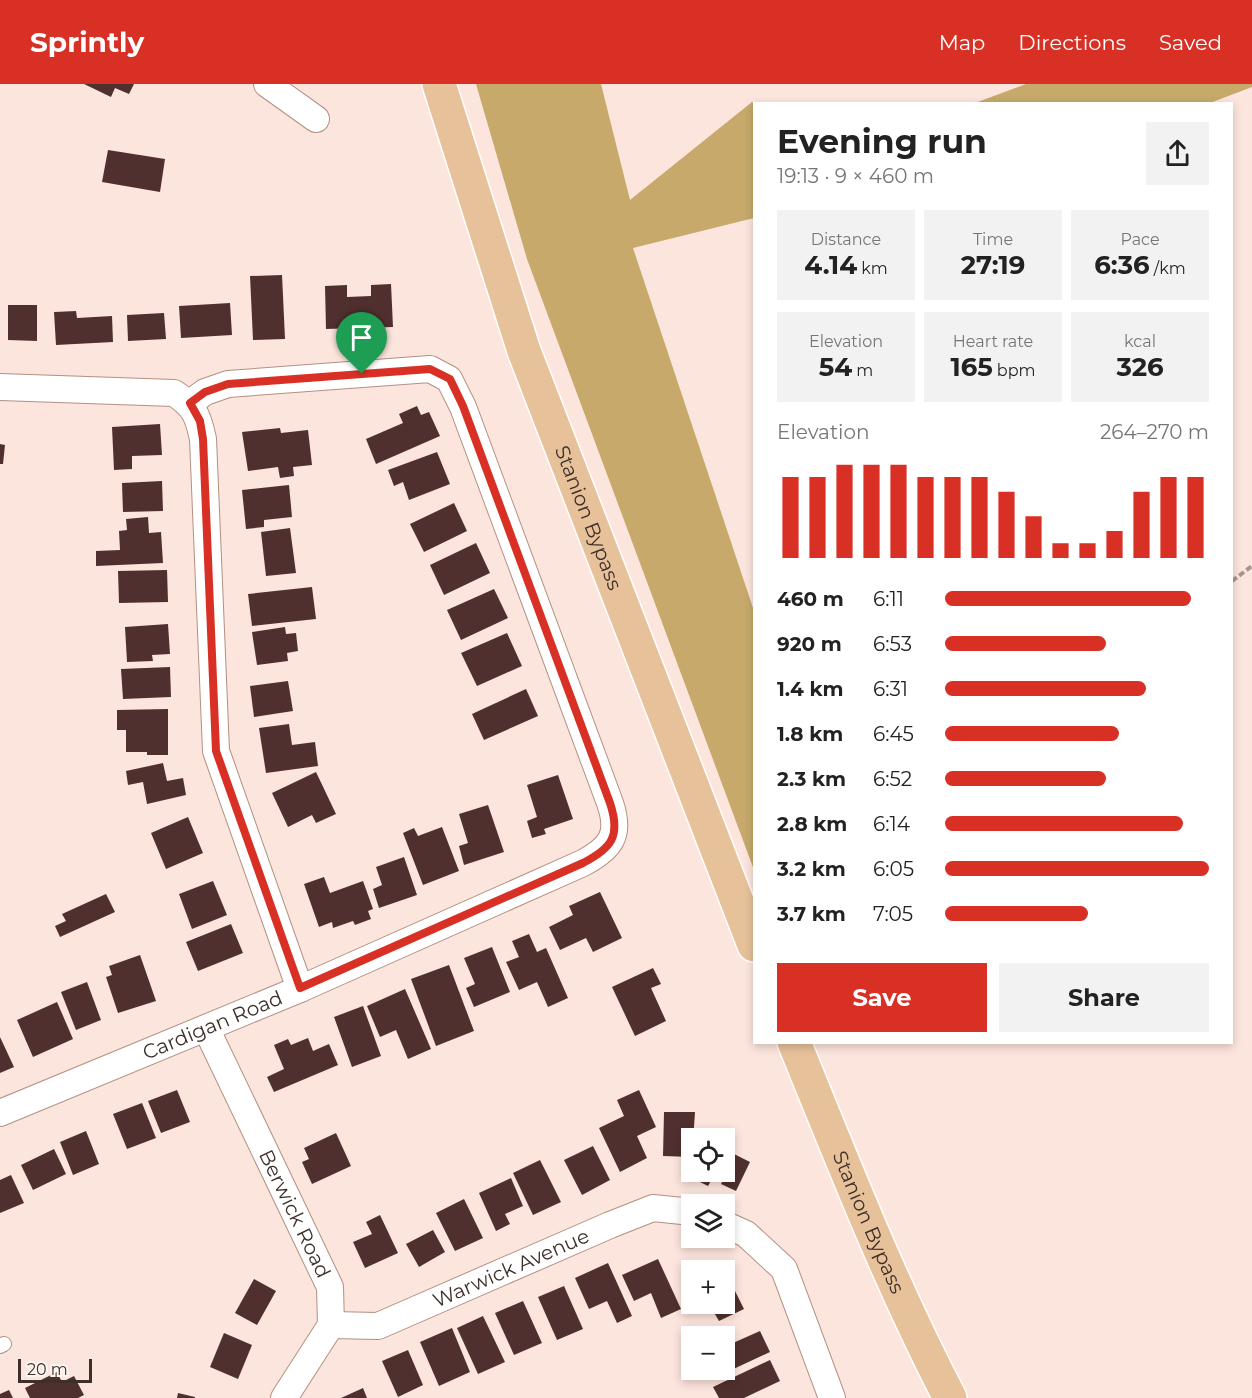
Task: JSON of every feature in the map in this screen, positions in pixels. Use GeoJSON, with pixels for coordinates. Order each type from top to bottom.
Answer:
{"type":"FeatureCollection","features":[{"type":"Feature","properties":{"kind":"main road","name":"Stanion Bypass"},"geometry":{"type":"LineString","coordinates":[[439,84],[524,351],[753,942]]}},
{"type":"Feature","properties":{"kind":"main road","name":"Stanion Bypass"},"geometry":{"type":"LineString","coordinates":[[795,1044],[865,1215],[913,1324],[950,1398]]}},
{"type":"Feature","properties":{"kind":"street"},"geometry":{"type":"LineString","coordinates":[[267,84],[316,119]]}},
{"type":"Feature","properties":{"kind":"street","name":"Cardigan Road"},"geometry":{"type":"LineString","coordinates":[[0,1113],[300,988],[583,863],[601,853],[613,838],[616,820],[610,803],[467,417],[450,379],[430,369],[228,384],[205,392],[190,403]]}},
{"type":"Feature","properties":{"kind":"street"},"geometry":{"type":"LineString","coordinates":[[0,387],[174,393],[190,403],[200,421],[203,439],[216,751],[300,988]]}},
{"type":"Feature","properties":{"kind":"street","name":"Berwick Road"},"geometry":{"type":"LineString","coordinates":[[206,1028],[330,1287],[331,1325]]}},
{"type":"Feature","properties":{"kind":"street","name":"Warwick Avenue"},"geometry":{"type":"LineString","coordinates":[[331,1325],[378,1326],[653,1208],[681,1211]]}},
{"type":"Feature","properties":{"kind":"street"},"geometry":{"type":"LineString","coordinates":[[735,1229],[746,1234],[784,1269],[832,1398]]}},
{"type":"Feature","properties":{"kind":"street"},"geometry":{"type":"LineString","coordinates":[[284,1398],[331,1325]]}},
{"type":"Feature","properties":{"kind":"path"},"geometry":{"type":"LineString","coordinates":[[1233,580],[1252,566]]}},
{"type":"Feature","properties":{"kind":"shaded area"},"geometry":{"type":"Polygon","coordinates":[[[476,84],[601,84],[630,200],[753,102],[753,218],[633,248],[753,608],[753,867],[527,259],[476,84]]]}},
{"type":"Feature","properties":{"kind":"shaded area"},"geometry":{"type":"Polygon","coordinates":[[[1026,84],[1252,84],[1252,87],[1213,102],[978,102],[1026,84]]]}},
{"type":"Feature","properties":{"kind":"building"},"geometry":{"type":"Polygon","coordinates":[[[84,84],[134,84],[129,94],[115,88],[111,97],[84,84]]]}},
{"type":"Feature","properties":{"kind":"building"},"geometry":{"type":"Polygon","coordinates":[[[108,150],[165,159],[160,192],[102,182],[108,150]]]}},
{"type":"Feature","properties":{"kind":"building"},"geometry":{"type":"Polygon","coordinates":[[[282,275],[285,339],[253,340],[250,276],[282,275]]]}},
{"type":"Feature","properties":{"kind":"building"},"geometry":{"type":"Polygon","coordinates":[[[391,284],[393,327],[326,329],[325,286],[347,285],[347,297],[371,296],[371,285],[391,284]]]}},
{"type":"Feature","properties":{"kind":"building"},"geometry":{"type":"Polygon","coordinates":[[[230,303],[232,335],[181,338],[179,306],[230,303]]]}},
{"type":"Feature","properties":{"kind":"building"},"geometry":{"type":"Polygon","coordinates":[[[8,305],[37,305],[37,341],[8,340],[8,305]]]}},
{"type":"Feature","properties":{"kind":"building"},"geometry":{"type":"Polygon","coordinates":[[[76,311],[77,318],[112,316],[113,342],[56,345],[54,312],[76,311]]]}},
{"type":"Feature","properties":{"kind":"building"},"geometry":{"type":"Polygon","coordinates":[[[164,313],[166,339],[128,341],[127,315],[164,313]]]}},
{"type":"Feature","properties":{"kind":"building"},"geometry":{"type":"Polygon","coordinates":[[[417,406],[421,415],[429,412],[440,436],[376,464],[366,439],[403,423],[399,414],[417,406]]]}},
{"type":"Feature","properties":{"kind":"building"},"geometry":{"type":"Polygon","coordinates":[[[160,424],[162,455],[132,456],[132,469],[114,470],[112,427],[160,424]]]}},
{"type":"Feature","properties":{"kind":"building"},"geometry":{"type":"Polygon","coordinates":[[[280,428],[281,433],[308,430],[312,465],[293,467],[294,476],[280,478],[278,467],[248,471],[242,432],[280,428]]]}},
{"type":"Feature","properties":{"kind":"building"},"geometry":{"type":"Polygon","coordinates":[[[0,444],[5,445],[3,464],[0,464],[0,444]]]}},
{"type":"Feature","properties":{"kind":"building"},"geometry":{"type":"Polygon","coordinates":[[[437,452],[450,484],[409,500],[403,482],[394,486],[388,470],[437,452]]]}},
{"type":"Feature","properties":{"kind":"building"},"geometry":{"type":"Polygon","coordinates":[[[162,481],[163,511],[123,512],[122,483],[162,481]]]}},
{"type":"Feature","properties":{"kind":"building"},"geometry":{"type":"Polygon","coordinates":[[[289,485],[292,517],[264,520],[264,527],[246,529],[242,490],[289,485]]]}},
{"type":"Feature","properties":{"kind":"building"},"geometry":{"type":"Polygon","coordinates":[[[454,503],[467,531],[424,552],[410,524],[454,503]]]}},
{"type":"Feature","properties":{"kind":"building"},"geometry":{"type":"Polygon","coordinates":[[[148,517],[149,533],[161,532],[163,563],[96,566],[96,551],[120,550],[119,531],[127,530],[126,519],[148,517]]]}},
{"type":"Feature","properties":{"kind":"building"},"geometry":{"type":"Polygon","coordinates":[[[290,528],[296,573],[266,576],[261,532],[290,528]]]}},
{"type":"Feature","properties":{"kind":"building"},"geometry":{"type":"Polygon","coordinates":[[[476,543],[490,573],[444,595],[430,565],[476,543]]]}},
{"type":"Feature","properties":{"kind":"building"},"geometry":{"type":"Polygon","coordinates":[[[167,570],[168,602],[119,603],[118,571],[167,570]]]}},
{"type":"Feature","properties":{"kind":"building"},"geometry":{"type":"Polygon","coordinates":[[[312,587],[316,619],[252,626],[248,594],[312,587]]]}},
{"type":"Feature","properties":{"kind":"building"},"geometry":{"type":"Polygon","coordinates":[[[494,589],[508,618],[461,640],[447,610],[494,589]]]}},
{"type":"Feature","properties":{"kind":"building"},"geometry":{"type":"Polygon","coordinates":[[[168,624],[170,654],[152,655],[153,661],[127,662],[125,627],[168,624]]]}},
{"type":"Feature","properties":{"kind":"building"},"geometry":{"type":"Polygon","coordinates":[[[285,627],[286,634],[296,633],[298,651],[287,653],[288,661],[257,665],[252,632],[285,627]]]}},
{"type":"Feature","properties":{"kind":"building"},"geometry":{"type":"Polygon","coordinates":[[[507,633],[522,666],[477,686],[461,653],[507,633]]]}},
{"type":"Feature","properties":{"kind":"building"},"geometry":{"type":"Polygon","coordinates":[[[170,667],[171,697],[123,699],[121,669],[170,667]]]}},
{"type":"Feature","properties":{"kind":"building"},"geometry":{"type":"Polygon","coordinates":[[[288,681],[293,711],[254,717],[250,686],[288,681]]]}},
{"type":"Feature","properties":{"kind":"building"},"geometry":{"type":"Polygon","coordinates":[[[526,689],[538,716],[484,740],[472,714],[526,689]]]}},
{"type":"Feature","properties":{"kind":"building"},"geometry":{"type":"Polygon","coordinates":[[[168,709],[168,755],[126,752],[126,730],[117,730],[117,710],[168,709]]]}},
{"type":"Feature","properties":{"kind":"building"},"geometry":{"type":"Polygon","coordinates":[[[289,724],[292,745],[315,742],[318,766],[266,773],[259,728],[289,724]]]}},
{"type":"Feature","properties":{"kind":"building"},"geometry":{"type":"Polygon","coordinates":[[[163,763],[167,781],[183,778],[186,795],[147,804],[143,782],[128,785],[126,771],[163,763]]]}},
{"type":"Feature","properties":{"kind":"building"},"geometry":{"type":"Polygon","coordinates":[[[316,772],[336,814],[316,823],[312,815],[288,827],[272,793],[316,772]]]}},
{"type":"Feature","properties":{"kind":"building"},"geometry":{"type":"Polygon","coordinates":[[[558,775],[573,819],[544,829],[546,834],[532,838],[527,821],[537,817],[527,785],[558,775]]]}},
{"type":"Feature","properties":{"kind":"building"},"geometry":{"type":"Polygon","coordinates":[[[488,805],[504,852],[464,865],[459,846],[468,843],[459,814],[488,805]]]}},
{"type":"Feature","properties":{"kind":"building"},"geometry":{"type":"Polygon","coordinates":[[[188,817],[203,853],[166,869],[151,833],[188,817]]]}},
{"type":"Feature","properties":{"kind":"building"},"geometry":{"type":"Polygon","coordinates":[[[442,827],[459,871],[423,885],[403,833],[414,828],[418,836],[442,827]]]}},
{"type":"Feature","properties":{"kind":"building"},"geometry":{"type":"Polygon","coordinates":[[[404,857],[417,895],[379,908],[373,889],[382,885],[376,867],[404,857]]]}},
{"type":"Feature","properties":{"kind":"building"},"geometry":{"type":"Polygon","coordinates":[[[324,877],[330,893],[363,881],[373,909],[368,911],[371,919],[355,925],[353,921],[333,928],[332,922],[319,927],[304,884],[324,877]]]}},
{"type":"Feature","properties":{"kind":"building"},"geometry":{"type":"Polygon","coordinates":[[[213,881],[227,915],[192,929],[179,894],[213,881]]]}},
{"type":"Feature","properties":{"kind":"building"},"geometry":{"type":"Polygon","coordinates":[[[600,892],[622,938],[593,952],[586,938],[560,950],[549,927],[573,915],[569,906],[600,892]]]}},
{"type":"Feature","properties":{"kind":"building"},"geometry":{"type":"Polygon","coordinates":[[[106,894],[115,912],[60,937],[55,926],[66,921],[62,914],[106,894]]]}},
{"type":"Feature","properties":{"kind":"building"},"geometry":{"type":"Polygon","coordinates":[[[231,924],[243,953],[198,971],[186,942],[231,924]]]}},
{"type":"Feature","properties":{"kind":"building"},"geometry":{"type":"Polygon","coordinates":[[[529,934],[537,952],[546,948],[568,998],[548,1007],[537,982],[519,990],[506,962],[519,957],[512,941],[529,934]]]}},
{"type":"Feature","properties":{"kind":"building"},"geometry":{"type":"Polygon","coordinates":[[[492,947],[510,992],[474,1007],[466,988],[475,984],[464,958],[492,947]]]}},
{"type":"Feature","properties":{"kind":"building"},"geometry":{"type":"Polygon","coordinates":[[[140,955],[156,1001],[118,1013],[106,977],[112,975],[109,966],[140,955]]]}},
{"type":"Feature","properties":{"kind":"building"},"geometry":{"type":"Polygon","coordinates":[[[449,965],[474,1031],[436,1046],[411,979],[449,965]]]}},
{"type":"Feature","properties":{"kind":"building"},"geometry":{"type":"Polygon","coordinates":[[[653,968],[661,984],[651,988],[666,1021],[635,1036],[612,987],[653,968]]]}},
{"type":"Feature","properties":{"kind":"building"},"geometry":{"type":"Polygon","coordinates":[[[87,982],[101,1020],[76,1030],[61,992],[87,982]]]}},
{"type":"Feature","properties":{"kind":"building"},"geometry":{"type":"Polygon","coordinates":[[[405,989],[431,1049],[408,1059],[396,1030],[380,1037],[367,1006],[405,989]]]}},
{"type":"Feature","properties":{"kind":"building"},"geometry":{"type":"Polygon","coordinates":[[[57,1002],[73,1039],[33,1057],[17,1020],[57,1002]]]}},
{"type":"Feature","properties":{"kind":"building"},"geometry":{"type":"Polygon","coordinates":[[[363,1006],[381,1056],[352,1067],[334,1017],[363,1006]]]}},
{"type":"Feature","properties":{"kind":"building"},"geometry":{"type":"Polygon","coordinates":[[[0,1037],[14,1067],[0,1073],[0,1037]]]}},
{"type":"Feature","properties":{"kind":"building"},"geometry":{"type":"Polygon","coordinates":[[[308,1038],[313,1051],[329,1044],[338,1065],[274,1092],[267,1077],[284,1069],[274,1045],[288,1039],[291,1045],[308,1038]]]}},
{"type":"Feature","properties":{"kind":"building"},"geometry":{"type":"Polygon","coordinates":[[[177,1090],[190,1122],[161,1133],[148,1101],[177,1090]]]}},
{"type":"Feature","properties":{"kind":"building"},"geometry":{"type":"Polygon","coordinates":[[[639,1090],[656,1127],[637,1136],[647,1158],[620,1172],[599,1128],[624,1116],[617,1100],[639,1090]]]}},
{"type":"Feature","properties":{"kind":"building"},"geometry":{"type":"Polygon","coordinates":[[[142,1103],[156,1138],[127,1149],[113,1114],[142,1103]]]}},
{"type":"Feature","properties":{"kind":"building"},"geometry":{"type":"Polygon","coordinates":[[[664,1112],[695,1112],[694,1128],[681,1128],[681,1157],[663,1156],[664,1112]]]}},
{"type":"Feature","properties":{"kind":"building"},"geometry":{"type":"Polygon","coordinates":[[[86,1131],[99,1164],[73,1175],[60,1142],[86,1131]]]}},
{"type":"Feature","properties":{"kind":"building"},"geometry":{"type":"Polygon","coordinates":[[[336,1133],[351,1166],[312,1184],[302,1162],[309,1159],[304,1148],[336,1133]]]}},
{"type":"Feature","properties":{"kind":"building"},"geometry":{"type":"Polygon","coordinates":[[[593,1146],[610,1180],[582,1195],[564,1160],[593,1146]]]}},
{"type":"Feature","properties":{"kind":"building"},"geometry":{"type":"Polygon","coordinates":[[[54,1149],[66,1174],[33,1190],[21,1165],[54,1149]]]}},
{"type":"Feature","properties":{"kind":"building"},"geometry":{"type":"Polygon","coordinates":[[[735,1154],[750,1162],[736,1191],[721,1184],[722,1182],[735,1182],[735,1154]]]}},
{"type":"Feature","properties":{"kind":"building"},"geometry":{"type":"Polygon","coordinates":[[[540,1160],[561,1202],[533,1215],[513,1173],[540,1160]]]}},
{"type":"Feature","properties":{"kind":"building"},"geometry":{"type":"Polygon","coordinates":[[[11,1175],[24,1203],[0,1213],[0,1180],[11,1175]]]}},
{"type":"Feature","properties":{"kind":"building"},"geometry":{"type":"Polygon","coordinates":[[[511,1178],[523,1206],[505,1214],[510,1224],[496,1231],[479,1193],[511,1178]]]}},
{"type":"Feature","properties":{"kind":"building"},"geometry":{"type":"Polygon","coordinates":[[[464,1199],[483,1238],[455,1251],[436,1213],[464,1199]]]}},
{"type":"Feature","properties":{"kind":"building"},"geometry":{"type":"Polygon","coordinates":[[[380,1215],[398,1253],[365,1268],[353,1242],[372,1234],[366,1222],[380,1215]]]}},
{"type":"Feature","properties":{"kind":"building"},"geometry":{"type":"Polygon","coordinates":[[[433,1230],[445,1252],[419,1267],[406,1244],[433,1230]]]}},
{"type":"Feature","properties":{"kind":"building"},"geometry":{"type":"Polygon","coordinates":[[[658,1259],[681,1309],[661,1318],[651,1293],[634,1301],[622,1275],[658,1259]]]}},
{"type":"Feature","properties":{"kind":"building"},"geometry":{"type":"Polygon","coordinates":[[[608,1263],[632,1316],[617,1323],[607,1301],[589,1309],[575,1278],[608,1263]]]}},
{"type":"Feature","properties":{"kind":"building"},"geometry":{"type":"Polygon","coordinates":[[[254,1279],[276,1291],[257,1325],[235,1313],[254,1279]]]}},
{"type":"Feature","properties":{"kind":"building"},"geometry":{"type":"Polygon","coordinates":[[[564,1286],[583,1329],[557,1340],[538,1297],[564,1286]]]}},
{"type":"Feature","properties":{"kind":"building"},"geometry":{"type":"Polygon","coordinates":[[[735,1291],[744,1309],[735,1313],[735,1291]]]}},
{"type":"Feature","properties":{"kind":"building"},"geometry":{"type":"Polygon","coordinates":[[[523,1301],[542,1343],[514,1355],[495,1313],[523,1301]]]}},
{"type":"Feature","properties":{"kind":"building"},"geometry":{"type":"Polygon","coordinates":[[[715,1314],[734,1314],[719,1321],[715,1314]]]}},
{"type":"Feature","properties":{"kind":"building"},"geometry":{"type":"Polygon","coordinates":[[[483,1316],[505,1362],[478,1374],[457,1328],[483,1316]]]}},
{"type":"Feature","properties":{"kind":"building"},"geometry":{"type":"Polygon","coordinates":[[[452,1328],[470,1372],[439,1386],[420,1342],[452,1328]]]}},
{"type":"Feature","properties":{"kind":"building"},"geometry":{"type":"Polygon","coordinates":[[[760,1331],[770,1352],[735,1368],[735,1342],[760,1331]]]}},
{"type":"Feature","properties":{"kind":"building"},"geometry":{"type":"Polygon","coordinates":[[[224,1333],[252,1345],[238,1379],[210,1367],[224,1333]]]}},
{"type":"Feature","properties":{"kind":"building"},"geometry":{"type":"Polygon","coordinates":[[[408,1350],[423,1385],[398,1397],[382,1361],[408,1350]]]}},
{"type":"Feature","properties":{"kind":"building"},"geometry":{"type":"Polygon","coordinates":[[[770,1360],[780,1381],[744,1398],[719,1398],[713,1387],[728,1380],[735,1380],[735,1377],[770,1360]]]}},
{"type":"Feature","properties":{"kind":"building"},"geometry":{"type":"Polygon","coordinates":[[[57,1372],[62,1382],[74,1376],[84,1395],[78,1398],[30,1398],[25,1388],[57,1372]]]}},
{"type":"Feature","properties":{"kind":"building"},"geometry":{"type":"Polygon","coordinates":[[[363,1388],[367,1398],[341,1398],[363,1388]]]}},
{"type":"Feature","properties":{"kind":"building"},"geometry":{"type":"Polygon","coordinates":[[[9,1390],[13,1398],[0,1398],[0,1394],[9,1390]]]}},
{"type":"Feature","properties":{"kind":"building"},"geometry":{"type":"Polygon","coordinates":[[[178,1393],[195,1397],[195,1398],[177,1398],[178,1393]]]}},
{"type":"Feature","properties":{"kind":"route"},"geometry":{"type":"LineString","coordinates":[[430,369],[450,379],[463,406],[616,820],[613,838],[601,853],[583,863],[300,988],[216,751],[203,439],[200,421],[190,403],[205,392],[228,384],[362,374],[430,369]]}}]}
